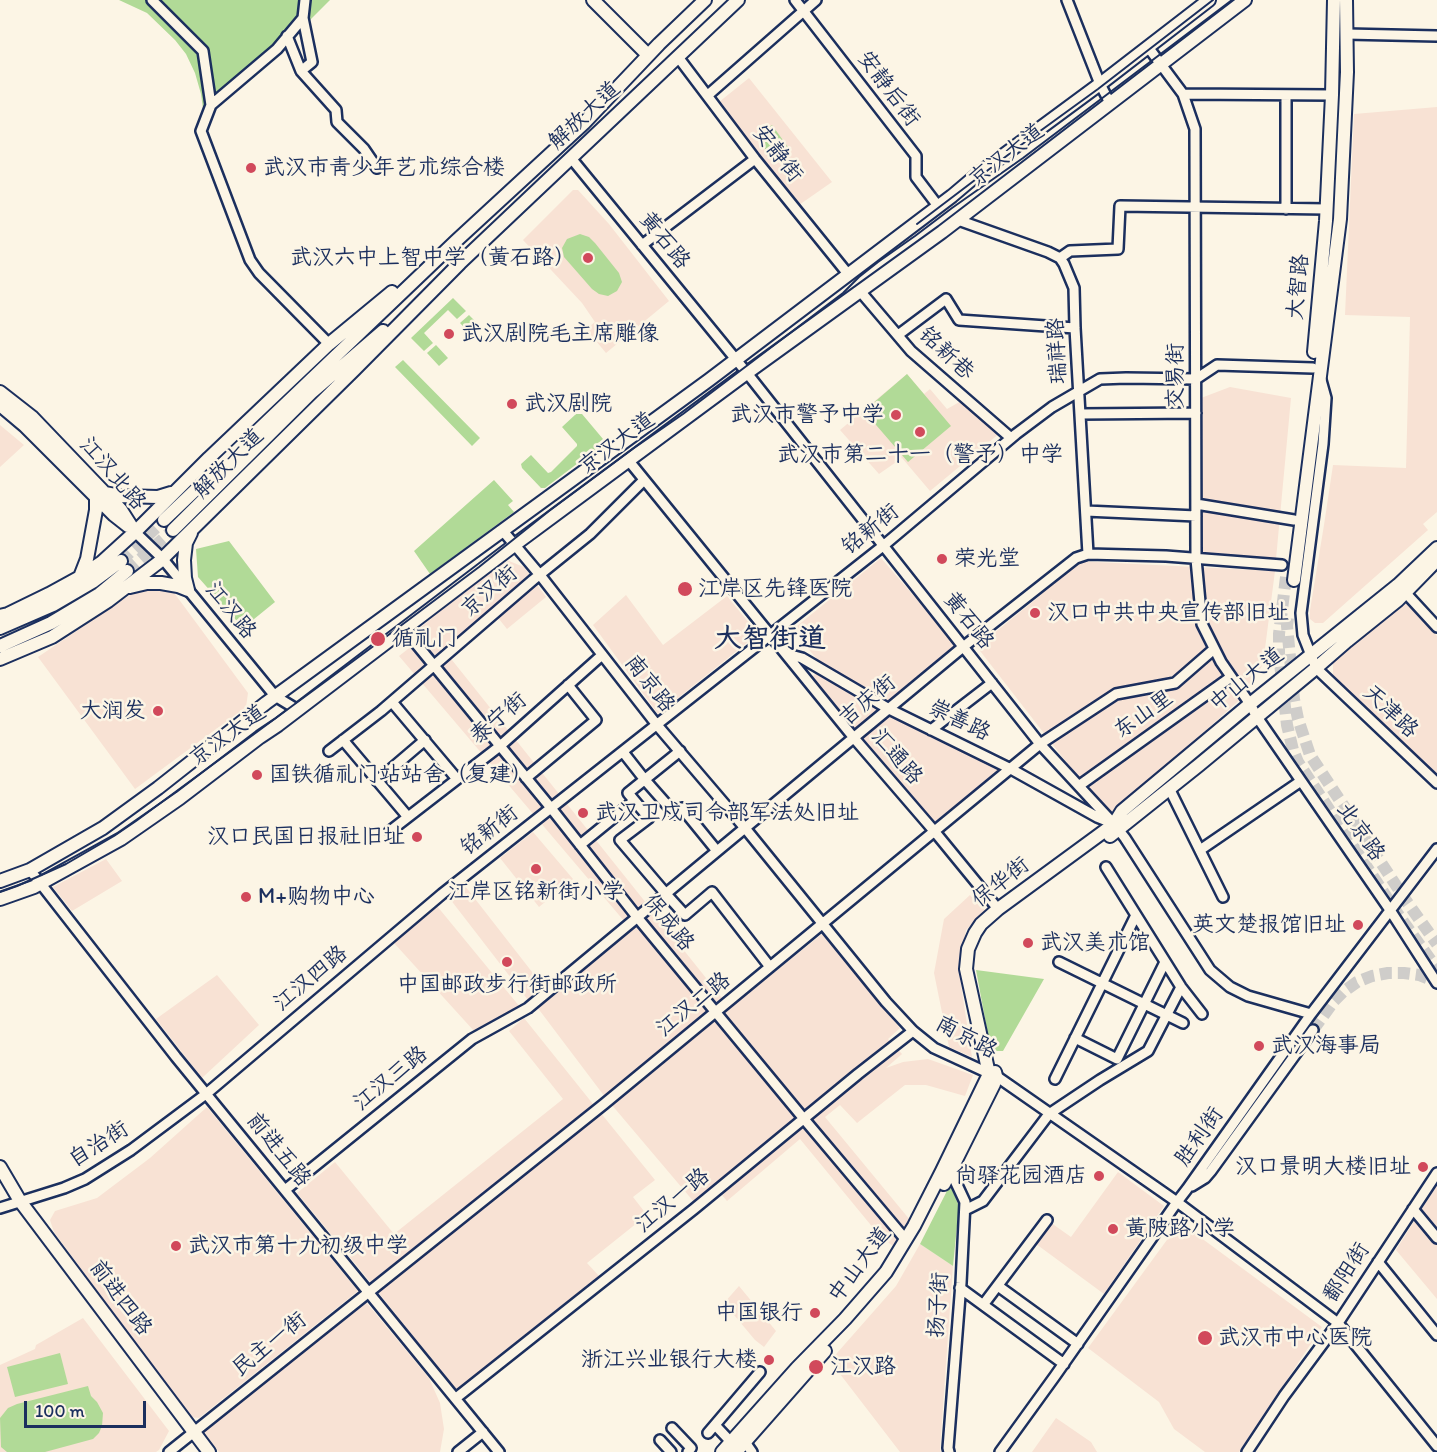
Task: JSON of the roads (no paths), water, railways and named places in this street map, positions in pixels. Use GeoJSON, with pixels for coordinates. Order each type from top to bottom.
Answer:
{"type":"FeatureCollection","features":[{"type":"Feature","properties":{"kind":"main road"},"geometry":{"type":"LineString","coordinates":[[593,0],[648,55]]}},
{"type":"Feature","properties":{"kind":"main road","name":"解放大道"},"geometry":{"type":"LineString","coordinates":[[164,520],[456,241],[584,123],[648,55],[705,0]]}},
{"type":"Feature","properties":{"kind":"main road","name":"解放大道"},"geometry":{"type":"LineString","coordinates":[[1,657],[52,637],[108,601],[162,558],[460,263],[738,0]]}},
{"type":"Feature","properties":{"kind":"main road","name":"京汉大道"},"geometry":{"type":"LineString","coordinates":[[0,881],[30,870],[103,828],[158,788],[275,696],[700,387],[1209,0]]}},
{"type":"Feature","properties":{"kind":"main road","name":"京汉大道"},"geometry":{"type":"LineString","coordinates":[[0,899],[40,883],[121,839],[180,798],[515,545],[958,220],[1245,0]]}},
{"type":"Feature","properties":{"kind":"main road","name":"大智路"},"geometry":{"type":"LineString","coordinates":[[1287,574],[1340,219],[1347,72],[1346,34],[1337,1]]}},
{"type":"Feature","properties":{"kind":"main road","name":"大智路"},"geometry":{"type":"LineString","coordinates":[[1287,574],[1309,464],[1327,209],[1337,1]]}},
{"type":"Feature","properties":{"kind":"main road","name":"解放大道"},"geometry":{"type":"LineString","coordinates":[[0,616],[50,594],[102,562],[329,344],[456,241]]}},
{"type":"Feature","properties":{"kind":"main road","name":"解放大道"},"geometry":{"type":"LineString","coordinates":[[172,531],[311,393],[460,263]]}},
{"type":"Feature","properties":{"kind":"main road","name":"江汉北路"},"geometry":{"type":"LineString","coordinates":[[0,392],[32,417],[100,495],[114,515],[135,532]]}},
{"type":"Feature","properties":{"kind":"main road","name":"江汉北路"},"geometry":{"type":"LineString","coordinates":[[0,405],[100,495]]}},
{"type":"Feature","properties":{"kind":"main road"},"geometry":{"type":"LineString","coordinates":[[80,577],[87,559],[100,495],[158,497],[175,492]]}},
{"type":"Feature","properties":{"kind":"main road"},"geometry":{"type":"LineString","coordinates":[[188,590],[184,560],[186,543],[194,527]]}},
{"type":"Feature","properties":{"kind":"main road","name":"中山大道"},"geometry":{"type":"LineString","coordinates":[[1116,827],[1122,811],[1250,704],[1402,589],[1437,548]]}},
{"type":"Feature","properties":{"kind":"main road","name":"中山大道"},"geometry":{"type":"LineString","coordinates":[[1116,827],[1169,788],[1316,668],[1437,560]]}},
{"type":"Feature","properties":{"kind":"main road","name":"解放大道"},"geometry":{"type":"LineString","coordinates":[[0,628],[52,605],[124,566],[98,596],[51,623],[1,657]]}},
{"type":"Feature","properties":{"kind":"main road"},"geometry":{"type":"LineString","coordinates":[[123,589],[147,584],[161,584],[188,590]]}},
{"type":"Feature","properties":{"kind":"main road","name":"保华街"},"geometry":{"type":"LineString","coordinates":[[992,1075],[966,969],[968,949],[975,933],[981,924],[998,909],[1116,827]]}},
{"type":"Feature","properties":{"kind":"main road","name":"保华街"},"geometry":{"type":"LineString","coordinates":[[992,1075],[972,969],[974,951],[988,925],[1116,827]]}},
{"type":"Feature","properties":{"kind":"main road","name":"中山大道"},"geometry":{"type":"LineString","coordinates":[[722,1452],[741,1447],[801,1377],[894,1276],[992,1075]]}},
{"type":"Feature","properties":{"kind":"main road","name":"前进四路"},"geometry":{"type":"LineString","coordinates":[[0,1167],[20,1201],[209,1452]]}},
{"type":"Feature","properties":{"kind":"main road","name":"中山大道"},"geometry":{"type":"LineString","coordinates":[[741,1447],[796,1368],[845,1319],[886,1272],[946,1172]]}},
{"type":"Feature","properties":{"kind":"street"},"geometry":{"type":"LineString","coordinates":[[152,0],[203,51],[211,105]]}},
{"type":"Feature","properties":{"kind":"street"},"geometry":{"type":"LineString","coordinates":[[302,71],[312,62],[303,18],[305,0]]}},
{"type":"Feature","properties":{"kind":"street","name":"安静后街"},"geometry":{"type":"LineString","coordinates":[[795,0],[916,156],[916,177],[938,206]]}},
{"type":"Feature","properties":{"kind":"street"},"geometry":{"type":"LineString","coordinates":[[708,95],[816,0]]}},
{"type":"Feature","properties":{"kind":"street"},"geometry":{"type":"LineString","coordinates":[[1067,0],[1100,84],[1110,103]]}},
{"type":"Feature","properties":{"kind":"street"},"geometry":{"type":"LineString","coordinates":[[303,18],[277,49],[211,105],[201,131],[246,252],[259,273],[329,344]]}},
{"type":"Feature","properties":{"kind":"street"},"geometry":{"type":"LineString","coordinates":[[1346,34],[1437,36]]}},
{"type":"Feature","properties":{"kind":"street"},"geometry":{"type":"LineString","coordinates":[[287,36],[302,71],[336,110],[337,122],[364,149],[377,168]]}},
{"type":"Feature","properties":{"kind":"street","name":"交易街"},"geometry":{"type":"LineString","coordinates":[[1148,48],[1183,94],[1195,129],[1196,559],[1202,624],[1221,662],[1250,704]]}},
{"type":"Feature","properties":{"kind":"street","name":"安静街"},"geometry":{"type":"LineString","coordinates":[[678,57],[755,159],[848,274]]}},
{"type":"Feature","properties":{"kind":"street"},"geometry":{"type":"LineString","coordinates":[[1183,94],[1332,95]]}},
{"type":"Feature","properties":{"kind":"street"},"geometry":{"type":"LineString","coordinates":[[1286,94],[1286,209]]}},
{"type":"Feature","properties":{"kind":"street","name":"黄石路"},"geometry":{"type":"LineString","coordinates":[[571,158],[747,373],[1041,744],[1116,827],[1205,963],[1216,976],[1230,987],[1248,996],[1311,1014]]}},
{"type":"Feature","properties":{"kind":"street"},"geometry":{"type":"LineString","coordinates":[[642,245],[755,159]]}},
{"type":"Feature","properties":{"kind":"street"},"geometry":{"type":"LineString","coordinates":[[958,220],[1060,258],[1070,251],[1118,249],[1120,206],[1327,209]]}},
{"type":"Feature","properties":{"kind":"street","name":"瑞祥路"},"geometry":{"type":"LineString","coordinates":[[1060,258],[1074,288],[1088,554]]}},
{"type":"Feature","properties":{"kind":"street","name":"铭新巷"},"geometry":{"type":"LineString","coordinates":[[860,291],[911,351],[1011,438]]}},
{"type":"Feature","properties":{"kind":"street"},"geometry":{"type":"LineString","coordinates":[[898,335],[946,299],[959,320],[1075,328]]}},
{"type":"Feature","properties":{"kind":"street","name":"铭新街"},"geometry":{"type":"LineString","coordinates":[[442,894],[883,546],[1011,438],[1052,407],[1100,379],[1196,379],[1217,365],[1316,370]]}},
{"type":"Feature","properties":{"kind":"street","name":"大智路"},"geometry":{"type":"LineString","coordinates":[[1316,370],[1326,398],[1323,444],[1301,613],[1303,635],[1316,668]]}},
{"type":"Feature","properties":{"kind":"street"},"geometry":{"type":"LineString","coordinates":[[1080,414],[1196,413]]}},
{"type":"Feature","properties":{"kind":"street","name":"汇通路"},"geometry":{"type":"LineString","coordinates":[[629,461],[854,738],[998,909]]}},
{"type":"Feature","properties":{"kind":"street","name":"京汉街"},"geometry":{"type":"LineString","coordinates":[[329,751],[392,702],[590,534],[645,480]]}},
{"type":"Feature","properties":{"kind":"street"},"geometry":{"type":"LineString","coordinates":[[1196,504],[1294,520]]}},
{"type":"Feature","properties":{"kind":"street"},"geometry":{"type":"LineString","coordinates":[[1086,511],[1196,516]]}},
{"type":"Feature","properties":{"kind":"street","name":"南京路"},"geometry":{"type":"LineString","coordinates":[[503,531],[657,725],[745,828],[886,1002],[913,1031],[934,1048],[992,1075],[1049,1114],[1177,1202],[1338,1323],[1437,1446]]}},
{"type":"Feature","properties":{"kind":"street","name":"江汉路"},"geometry":{"type":"LineString","coordinates":[[135,532],[162,558],[275,696],[298,710]]}},
{"type":"Feature","properties":{"kind":"street"},"geometry":{"type":"LineString","coordinates":[[1088,554],[1196,559],[1287,574]]}},
{"type":"Feature","properties":{"kind":"street","name":"吉庆街"},"geometry":{"type":"LineString","coordinates":[[528,1008],[963,647],[1076,558],[1088,554]]}},
{"type":"Feature","properties":{"kind":"street"},"geometry":{"type":"LineString","coordinates":[[1402,589],[1437,627]]}},
{"type":"Feature","properties":{"kind":"street","name":"保成路"},"geometry":{"type":"LineString","coordinates":[[404,629],[637,917],[906,1240]]}},
{"type":"Feature","properties":{"kind":"street","name":"江汉二路"},"geometry":{"type":"LineString","coordinates":[[368,1292],[604,1104],[1041,744],[1116,694],[1175,683],[1214,649]]}},
{"type":"Feature","properties":{"kind":"street","name":"崇善路"},"geometry":{"type":"LineString","coordinates":[[787,654],[802,658],[889,709],[1011,769],[1116,827]]}},
{"type":"Feature","properties":{"kind":"street","name":"泰宁街"},"geometry":{"type":"LineString","coordinates":[[390,831],[500,746],[602,655]]}},
{"type":"Feature","properties":{"kind":"street","name":"天津路"},"geometry":{"type":"LineString","coordinates":[[1316,668],[1437,783]]}},
{"type":"Feature","properties":{"kind":"street","name":"东山里"},"geometry":{"type":"LineString","coordinates":[[1080,785],[1231,677]]}},
{"type":"Feature","properties":{"kind":"street"},"geometry":{"type":"LineString","coordinates":[[932,730],[992,682]]}},
{"type":"Feature","properties":{"kind":"street"},"geometry":{"type":"LineString","coordinates":[[526,778],[596,720],[568,685]]}},
{"type":"Feature","properties":{"kind":"street"},"geometry":{"type":"LineString","coordinates":[[392,702],[458,779]]}},
{"type":"Feature","properties":{"kind":"street","name":"北京路"},"geometry":{"type":"LineString","coordinates":[[1250,704],[1437,983]]}},
{"type":"Feature","properties":{"kind":"street"},"geometry":{"type":"LineString","coordinates":[[343,740],[408,817]]}},
{"type":"Feature","properties":{"kind":"street"},"geometry":{"type":"LineString","coordinates":[[377,780],[425,740]]}},
{"type":"Feature","properties":{"kind":"street"},"geometry":{"type":"LineString","coordinates":[[680,751],[628,793],[649,818],[620,840],[685,915],[712,892],[770,967]]}},
{"type":"Feature","properties":{"kind":"street"},"geometry":{"type":"LineString","coordinates":[[623,752],[675,814],[682,808],[717,851]]}},
{"type":"Feature","properties":{"kind":"street"},"geometry":{"type":"LineString","coordinates":[[1200,850],[1301,781]]}},
{"type":"Feature","properties":{"kind":"street"},"geometry":{"type":"LineString","coordinates":[[1169,788],[1223,897]]}},
{"type":"Feature","properties":{"kind":"street"},"geometry":{"type":"LineString","coordinates":[[580,844],[634,801]]}},
{"type":"Feature","properties":{"kind":"street","name":"胜利街"},"geometry":{"type":"LineString","coordinates":[[1000,1452],[1311,1014],[1437,849]]}},
{"type":"Feature","properties":{"kind":"street"},"geometry":{"type":"LineString","coordinates":[[1106,867],[1180,987],[1202,1014]]}},
{"type":"Feature","properties":{"kind":"street","name":"前进五路"},"geometry":{"type":"LineString","coordinates":[[30,870],[206,1094],[499,1452]]}},
{"type":"Feature","properties":{"kind":"street","name":"江汉四路"},"geometry":{"type":"LineString","coordinates":[[206,1094],[442,894]]}},
{"type":"Feature","properties":{"kind":"street"},"geometry":{"type":"LineString","coordinates":[[1055,1079],[1136,915]]}},
{"type":"Feature","properties":{"kind":"street"},"geometry":{"type":"LineString","coordinates":[[1059,962],[1183,1023]]}},
{"type":"Feature","properties":{"kind":"street"},"geometry":{"type":"LineString","coordinates":[[1075,1038],[1116,1059],[1165,962]]}},
{"type":"Feature","properties":{"kind":"street"},"geometry":{"type":"LineString","coordinates":[[965,1210],[983,1201],[1049,1114],[1148,1051],[1180,987]]}},
{"type":"Feature","properties":{"kind":"street","name":"江汉三路"},"geometry":{"type":"LineString","coordinates":[[285,1190],[472,1039],[528,1008]]}},
{"type":"Feature","properties":{"kind":"street"},"geometry":{"type":"LineString","coordinates":[[1187,1189],[1205,1178],[1211,1171],[1313,1030]]}},
{"type":"Feature","properties":{"kind":"street","name":"江汉一路"},"geometry":{"type":"LineString","coordinates":[[456,1398],[913,1031]]}},
{"type":"Feature","properties":{"kind":"street","name":"自治街"},"geometry":{"type":"LineString","coordinates":[[0,1208],[85,1179],[132,1150],[206,1094]]}},
{"type":"Feature","properties":{"kind":"street","name":"扬子街"},"geometry":{"type":"LineString","coordinates":[[946,1172],[965,1202],[949,1452]]}},
{"type":"Feature","properties":{"kind":"street","name":"鄱阳街"},"geometry":{"type":"LineString","coordinates":[[1247,1452],[1284,1396],[1338,1323],[1437,1173]]}},
{"type":"Feature","properties":{"kind":"street"},"geometry":{"type":"LineString","coordinates":[[1413,1209],[1437,1238]]}},
{"type":"Feature","properties":{"kind":"street"},"geometry":{"type":"LineString","coordinates":[[983,1305],[1047,1220]]}},
{"type":"Feature","properties":{"kind":"street"},"geometry":{"type":"LineString","coordinates":[[1378,1262],[1437,1335]]}},
{"type":"Feature","properties":{"kind":"street"},"geometry":{"type":"LineString","coordinates":[[998,1286],[1078,1344]]}},
{"type":"Feature","properties":{"kind":"street"},"geometry":{"type":"LineString","coordinates":[[960,1288],[1064,1364]]}},
{"type":"Feature","properties":{"kind":"street","name":"民主一街"},"geometry":{"type":"LineString","coordinates":[[169,1452],[368,1292]]}},
{"type":"Feature","properties":{"kind":"street"},"geometry":{"type":"LineString","coordinates":[[708,1433],[760,1372]]}},
{"type":"Feature","properties":{"kind":"street"},"geometry":{"type":"LineString","coordinates":[[715,1425],[741,1447]]}},
{"type":"Feature","properties":{"kind":"street"},"geometry":{"type":"LineString","coordinates":[[672,1428],[692,1448],[688,1452]]}},
{"type":"Feature","properties":{"kind":"street"},"geometry":{"type":"LineString","coordinates":[[459,1452],[483,1432]]}},
{"type":"Feature","properties":{"kind":"street"},"geometry":{"type":"LineString","coordinates":[[660,1440],[671,1452]]}},
{"type":"Feature","properties":{"kind":"tunnel"},"geometry":{"type":"LineString","coordinates":[[121,561],[164,520]]}},
{"type":"Feature","properties":{"kind":"tunnel"},"geometry":{"type":"LineString","coordinates":[[127,571],[173,530]]}},
{"type":"Feature","properties":{"kind":"tunnel"},"geometry":{"type":"LineString","coordinates":[[1286,577],[1279,634],[1279,654],[1287,725],[1293,750],[1298,762],[1395,910],[1437,969]]}},
{"type":"Feature","properties":{"kind":"tunnel"},"geometry":{"type":"LineString","coordinates":[[1288,618],[1294,699],[1310,755],[1437,944]]}},
{"type":"Feature","properties":{"kind":"tunnel"},"geometry":{"type":"LineString","coordinates":[[1313,1030],[1343,992],[1357,982],[1372,976],[1404,973],[1419,975],[1437,982]]}},
{"type":"Feature","properties":{"kind":"railway"},"geometry":{"type":"LineString","coordinates":[[917,224],[1213,0]]}},
{"type":"Feature","properties":{"kind":"railway"},"geometry":{"type":"LineString","coordinates":[[0,892],[66,864],[136,821],[479,567],[549,511],[683,414],[843,293],[878,262],[1023,158],[1232,0]]}},
{"type":"Feature","properties":{"kind":"place","name":"武汉市青少年艺术综合楼"},"geometry":{"type":"Point","coordinates":[251,168]}},
{"type":"Feature","properties":{"kind":"place","name":"武汉六中上智中学（黄石路）"},"geometry":{"type":"Point","coordinates":[588,258]}},
{"type":"Feature","properties":{"kind":"place","name":"武汉剧院毛主席雕像"},"geometry":{"type":"Point","coordinates":[449,334]}},
{"type":"Feature","properties":{"kind":"place","name":"武汉剧院"},"geometry":{"type":"Point","coordinates":[512,404]}},
{"type":"Feature","properties":{"kind":"place","name":"武汉市警予中学"},"geometry":{"type":"Point","coordinates":[896,415]}},
{"type":"Feature","properties":{"kind":"place","name":"武汉市第二十一（警予）中学"},"geometry":{"type":"Point","coordinates":[920,432]}},
{"type":"Feature","properties":{"kind":"place","name":"荣光堂"},"geometry":{"type":"Point","coordinates":[942,559]}},
{"type":"Feature","properties":{"kind":"place","name":"江岸区先锋医院"},"geometry":{"type":"Point","coordinates":[685,589]}},
{"type":"Feature","properties":{"kind":"place","name":"汉口中共中央宣传部旧址"},"geometry":{"type":"Point","coordinates":[1035,613]}},
{"type":"Feature","properties":{"kind":"place","name":"循礼门"},"geometry":{"type":"Point","coordinates":[378,639]}},
{"type":"Feature","properties":{"kind":"place","name":"大润发"},"geometry":{"type":"Point","coordinates":[158,711]}},
{"type":"Feature","properties":{"kind":"place","name":"国铁循礼门站站舍（复建）"},"geometry":{"type":"Point","coordinates":[257,775]}},
{"type":"Feature","properties":{"kind":"place","name":"武汉卫戍司令部军法处旧址"},"geometry":{"type":"Point","coordinates":[583,813]}},
{"type":"Feature","properties":{"kind":"place","name":"汉口民国日报社旧址"},"geometry":{"type":"Point","coordinates":[417,837]}},
{"type":"Feature","properties":{"kind":"place","name":"江岸区铭新街小学"},"geometry":{"type":"Point","coordinates":[536,869]}},
{"type":"Feature","properties":{"kind":"place","name":"M+购物中心"},"geometry":{"type":"Point","coordinates":[246,897]}},
{"type":"Feature","properties":{"kind":"place","name":"英文楚报馆旧址"},"geometry":{"type":"Point","coordinates":[1358,925]}},
{"type":"Feature","properties":{"kind":"place","name":"武汉美术馆"},"geometry":{"type":"Point","coordinates":[1028,943]}},
{"type":"Feature","properties":{"kind":"place","name":"中国邮政步行街邮政所"},"geometry":{"type":"Point","coordinates":[507,962]}},
{"type":"Feature","properties":{"kind":"place","name":"武汉海事局"},"geometry":{"type":"Point","coordinates":[1259,1046]}},
{"type":"Feature","properties":{"kind":"place","name":"汉口景明大楼旧址"},"geometry":{"type":"Point","coordinates":[1423,1167]}},
{"type":"Feature","properties":{"kind":"place","name":"尚驿花园酒店"},"geometry":{"type":"Point","coordinates":[1099,1176]}},
{"type":"Feature","properties":{"kind":"place","name":"黄陂路小学"},"geometry":{"type":"Point","coordinates":[1113,1229]}},
{"type":"Feature","properties":{"kind":"place","name":"武汉市第十九初级中学"},"geometry":{"type":"Point","coordinates":[176,1246]}},
{"type":"Feature","properties":{"kind":"place","name":"中国银行"},"geometry":{"type":"Point","coordinates":[815,1313]}},
{"type":"Feature","properties":{"kind":"place","name":"武汉市中心医院"},"geometry":{"type":"Point","coordinates":[1205,1338]}},
{"type":"Feature","properties":{"kind":"place","name":"浙江兴业银行大楼"},"geometry":{"type":"Point","coordinates":[769,1360]}},
{"type":"Feature","properties":{"kind":"place","name":"江汉路"},"geometry":{"type":"Point","coordinates":[816,1367]}},
{"type":"Feature","properties":{"kind":"district","name":"大智街道"},"geometry":{"type":"Point","coordinates":[770,640]}}]}
